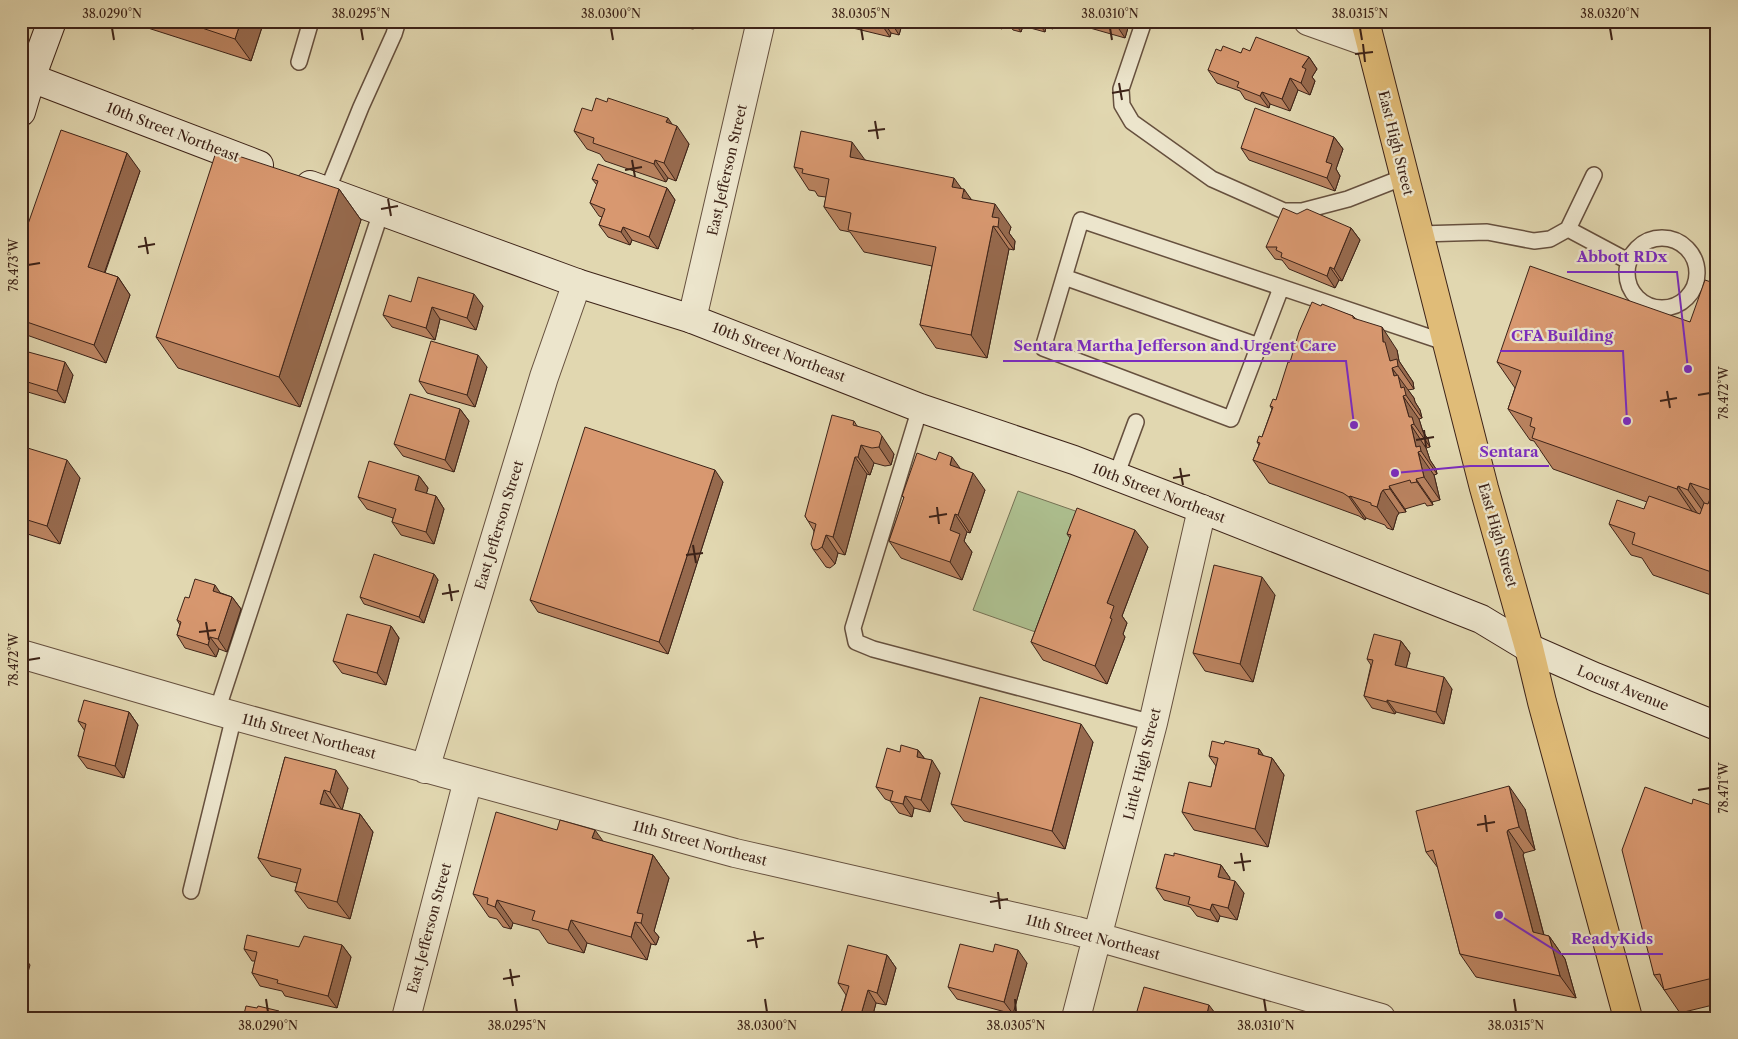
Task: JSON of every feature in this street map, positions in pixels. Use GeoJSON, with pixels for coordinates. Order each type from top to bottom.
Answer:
{"type":"FeatureCollection","features":[{"type":"Feature","properties":{"kind":"main road","name":"East High Street"},"geometry":{"type":"LineString","coordinates":[[1368,32],[1484,488],[1628,1018]]}},
{"type":"Feature","properties":{"kind":"street"},"geometry":{"type":"LineString","coordinates":[[21,112],[26,76],[52,21]]}},
{"type":"Feature","properties":{"kind":"street","name":"East Jefferson Street"},"geometry":{"type":"LineString","coordinates":[[692,318],[761,21]]}},
{"type":"Feature","properties":{"kind":"street"},"geometry":{"type":"LineString","coordinates":[[1308,21],[1368,32]]}},
{"type":"Feature","properties":{"kind":"street","name":"10th Street Northeast"},"geometry":{"type":"LineString","coordinates":[[26,76],[380,212],[577,283],[692,318],[920,408],[1116,476],[1481,619],[1529,648]]}},
{"type":"Feature","properties":{"kind":"street","name":"East Jefferson Street"},"geometry":{"type":"LineString","coordinates":[[425,769],[544,377],[577,283]]}},
{"type":"Feature","properties":{"kind":"street","name":"Little High Street"},"geometry":{"type":"LineString","coordinates":[[1076,1018],[1152,723],[1202,509]]}},
{"type":"Feature","properties":{"kind":"street","name":"Locust Avenue"},"geometry":{"type":"LineString","coordinates":[[1529,648],[1594,677],[1717,726]]}},
{"type":"Feature","properties":{"kind":"street","name":"11th Street Northeast"},"geometry":{"type":"LineString","coordinates":[[21,654],[226,714],[735,853],[1077,931],[1382,1018]]}},
{"type":"Feature","properties":{"kind":"street","name":"East Jefferson Street"},"geometry":{"type":"LineString","coordinates":[[406,1018],[468,780]]}},
{"type":"Feature","properties":{"kind":"lane"},"geometry":{"type":"LineString","coordinates":[[299,62],[312,21]]}},
{"type":"Feature","properties":{"kind":"lane"},"geometry":{"type":"LineString","coordinates":[[327,192],[398,21]]}},
{"type":"Feature","properties":{"kind":"lane"},"geometry":{"type":"LineString","coordinates":[[1144,21],[1121,89],[1122,105],[1132,122],[1212,179],[1284,211],[1302,211],[1348,199],[1404,177]]}},
{"type":"Feature","properties":{"kind":"lane"},"geometry":{"type":"LineString","coordinates":[[1420,234],[1487,232],[1534,241],[1550,239],[1568,229],[1594,175]]}},
{"type":"Feature","properties":{"kind":"lane"},"geometry":{"type":"LineString","coordinates":[[190,891],[226,714],[380,212]]}},
{"type":"Feature","properties":{"kind":"lane"},"geometry":{"type":"LineString","coordinates":[[1281,288],[1231,419],[1043,348],[1081,220],[1447,343]]}},
{"type":"Feature","properties":{"kind":"lane"},"geometry":{"type":"LineString","coordinates":[[1568,229],[1628,261]]}},
{"type":"Feature","properties":{"kind":"lane"},"geometry":{"type":"LineString","coordinates":[[1652,238],[1674,239],[1684,245],[1692,254],[1696,264],[1697,276],[1688,296],[1680,304],[1656,308],[1644,304],[1628,286],[1626,273],[1628,261],[1642,243],[1652,238]]}},
{"type":"Feature","properties":{"kind":"lane"},"geometry":{"type":"LineString","coordinates":[[1064,277],[1258,346]]}},
{"type":"Feature","properties":{"kind":"lane"},"geometry":{"type":"LineString","coordinates":[[920,408],[853,628],[856,642],[873,649],[1152,723]]}},
{"type":"Feature","properties":{"kind":"lane"},"geometry":{"type":"LineString","coordinates":[[1116,476],[1136,422]]}},
{"type":"Feature","properties":{"kind":"green space"},"geometry":{"type":"Polygon","coordinates":[[[1018,491],[1084,514],[1044,635],[973,610],[1018,491]]]}},
{"type":"Feature","properties":{"kind":"building"},"geometry":{"type":"Polygon","coordinates":[[[181,21],[241,21],[235,39],[181,21]]]}},
{"type":"Feature","properties":{"kind":"building"},"geometry":{"type":"Polygon","coordinates":[[[867,21],[883,21],[882,25],[867,21]]]}},
{"type":"Feature","properties":{"kind":"building"},"geometry":{"type":"Polygon","coordinates":[[[1101,21],[1118,21],[1117,26],[1101,21]]]}},
{"type":"Feature","properties":{"kind":"building"},"geometry":{"type":"Polygon","coordinates":[[[1256,37],[1309,57],[1302,67],[1306,69],[1301,83],[1290,78],[1282,99],[1262,92],[1260,96],[1237,87],[1239,82],[1208,70],[1216,49],[1221,51],[1223,46],[1241,53],[1243,48],[1250,51],[1256,37]]]}},
{"type":"Feature","properties":{"kind":"building"},"geometry":{"type":"Polygon","coordinates":[[[596,98],[607,102],[608,98],[668,118],[666,122],[677,126],[664,163],[655,160],[654,164],[593,143],[594,138],[574,131],[582,108],[592,111],[596,98]]]}},
{"type":"Feature","properties":{"kind":"building"},"geometry":{"type":"Polygon","coordinates":[[[1255,108],[1334,137],[1326,162],[1332,164],[1327,178],[1241,148],[1255,108]]]}},
{"type":"Feature","properties":{"kind":"building"},"geometry":{"type":"Polygon","coordinates":[[[61,130],[127,153],[88,267],[118,277],[94,345],[21,320],[21,244],[61,130]]]}},
{"type":"Feature","properties":{"kind":"building"},"geometry":{"type":"Polygon","coordinates":[[[801,131],[852,142],[850,157],[954,178],[952,187],[964,189],[962,198],[995,204],[992,217],[999,218],[998,227],[993,226],[971,335],[920,325],[936,247],[848,230],[851,213],[824,207],[829,179],[802,173],[803,169],[794,167],[801,131]]]}},
{"type":"Feature","properties":{"kind":"building"},"geometry":{"type":"Polygon","coordinates":[[[217,149],[339,189],[279,377],[156,337],[217,149]]]}},
{"type":"Feature","properties":{"kind":"building"},"geometry":{"type":"Polygon","coordinates":[[[598,164],[667,188],[649,237],[623,227],[621,232],[599,225],[605,209],[590,203],[598,181],[592,179],[598,164]]]}},
{"type":"Feature","properties":{"kind":"building"},"geometry":{"type":"Polygon","coordinates":[[[1283,208],[1297,214],[1307,209],[1351,228],[1334,269],[1330,267],[1327,276],[1281,257],[1282,253],[1276,250],[1277,247],[1266,247],[1283,208]]]}},
{"type":"Feature","properties":{"kind":"building"},"geometry":{"type":"Polygon","coordinates":[[[1530,266],[1690,322],[1705,280],[1717,284],[1717,574],[1632,544],[1635,533],[1609,524],[1617,500],[1644,509],[1649,496],[1700,514],[1704,503],[1708,504],[1713,491],[1690,483],[1688,490],[1678,486],[1677,489],[1532,438],[1535,428],[1530,426],[1532,418],[1508,409],[1521,371],[1497,362],[1530,266]]]}},
{"type":"Feature","properties":{"kind":"building"},"geometry":{"type":"Polygon","coordinates":[[[418,277],[474,294],[467,318],[432,307],[426,328],[383,315],[389,295],[411,302],[418,277]]]}},
{"type":"Feature","properties":{"kind":"building"},"geometry":{"type":"Polygon","coordinates":[[[1312,302],[1382,327],[1383,342],[1385,342],[1390,361],[1397,359],[1398,366],[1392,368],[1394,376],[1398,375],[1401,388],[1404,387],[1406,395],[1403,396],[1409,417],[1412,417],[1414,424],[1411,425],[1416,447],[1420,446],[1421,451],[1418,452],[1424,477],[1416,479],[1417,482],[1411,483],[1410,480],[1389,486],[1390,489],[1383,490],[1381,493],[1377,507],[1371,505],[1371,503],[1349,497],[1343,493],[1253,460],[1260,443],[1257,442],[1259,436],[1262,437],[1273,407],[1270,406],[1273,399],[1276,400],[1299,332],[1312,302]]]}},
{"type":"Feature","properties":{"kind":"building"},"geometry":{"type":"Polygon","coordinates":[[[431,341],[478,355],[467,395],[419,381],[431,341]]]}},
{"type":"Feature","properties":{"kind":"building"},"geometry":{"type":"Polygon","coordinates":[[[21,350],[65,362],[57,391],[21,380],[21,350]]]}},
{"type":"Feature","properties":{"kind":"building"},"geometry":{"type":"Polygon","coordinates":[[[410,394],[460,409],[445,460],[394,444],[410,394]]]}},
{"type":"Feature","properties":{"kind":"building"},"geometry":{"type":"Polygon","coordinates":[[[832,415],[854,421],[853,425],[879,432],[882,436],[879,447],[872,448],[861,445],[858,457],[855,457],[833,537],[826,535],[822,547],[817,550],[813,549],[811,544],[816,524],[808,521],[805,516],[832,415]]]}},
{"type":"Feature","properties":{"kind":"building"},"geometry":{"type":"Polygon","coordinates":[[[585,427],[715,470],[659,642],[530,600],[585,427]]]}},
{"type":"Feature","properties":{"kind":"building"},"geometry":{"type":"Polygon","coordinates":[[[21,446],[67,460],[47,526],[21,518],[21,446]]]}},
{"type":"Feature","properties":{"kind":"building"},"geometry":{"type":"Polygon","coordinates":[[[939,452],[952,457],[950,465],[973,473],[958,515],[955,514],[950,530],[960,534],[950,562],[889,541],[917,453],[936,460],[939,452]]]}},
{"type":"Feature","properties":{"kind":"building"},"geometry":{"type":"Polygon","coordinates":[[[369,461],[419,476],[415,490],[436,496],[426,532],[392,522],[396,509],[358,497],[369,461]]]}},
{"type":"Feature","properties":{"kind":"building"},"geometry":{"type":"Polygon","coordinates":[[[1077,508],[1135,530],[1107,603],[1114,606],[1110,618],[1112,619],[1095,666],[1031,642],[1071,535],[1067,534],[1077,508]]]}},
{"type":"Feature","properties":{"kind":"building"},"geometry":{"type":"Polygon","coordinates":[[[374,554],[434,574],[419,617],[360,597],[374,554]]]}},
{"type":"Feature","properties":{"kind":"building"},"geometry":{"type":"Polygon","coordinates":[[[1214,565],[1262,577],[1240,664],[1193,653],[1214,565]]]}},
{"type":"Feature","properties":{"kind":"building"},"geometry":{"type":"Polygon","coordinates":[[[195,579],[215,585],[213,591],[232,597],[218,639],[210,637],[208,645],[177,635],[181,622],[177,620],[185,597],[189,598],[195,579]]]}},
{"type":"Feature","properties":{"kind":"building"},"geometry":{"type":"Polygon","coordinates":[[[347,614],[391,626],[377,673],[333,661],[347,614]]]}},
{"type":"Feature","properties":{"kind":"building"},"geometry":{"type":"Polygon","coordinates":[[[1374,634],[1401,641],[1395,665],[1444,677],[1436,712],[1364,696],[1373,660],[1367,659],[1374,634]]]}},
{"type":"Feature","properties":{"kind":"building"},"geometry":{"type":"Polygon","coordinates":[[[980,697],[1081,724],[1052,831],[951,804],[980,697]]]}},
{"type":"Feature","properties":{"kind":"building"},"geometry":{"type":"Polygon","coordinates":[[[84,700],[129,712],[115,766],[78,756],[86,724],[78,721],[84,700]]]}},
{"type":"Feature","properties":{"kind":"building"},"geometry":{"type":"Polygon","coordinates":[[[1212,741],[1224,744],[1225,741],[1259,749],[1258,754],[1272,758],[1255,829],[1182,812],[1189,782],[1211,787],[1218,758],[1209,756],[1212,741]]]}},
{"type":"Feature","properties":{"kind":"building"},"geometry":{"type":"Polygon","coordinates":[[[901,745],[918,750],[917,757],[932,760],[921,800],[905,796],[903,804],[890,801],[893,791],[876,787],[887,748],[900,752],[901,745]]]}},
{"type":"Feature","properties":{"kind":"building"},"geometry":{"type":"Polygon","coordinates":[[[285,757],[336,770],[330,792],[324,790],[320,804],[360,814],[337,902],[295,891],[301,869],[258,858],[285,757]]]}},
{"type":"Feature","properties":{"kind":"building"},"geometry":{"type":"Polygon","coordinates":[[[1509,786],[1519,827],[1507,832],[1533,932],[1549,936],[1560,976],[1460,954],[1433,850],[1426,852],[1416,811],[1509,786]]]}},
{"type":"Feature","properties":{"kind":"building"},"geometry":{"type":"Polygon","coordinates":[[[1645,787],[1692,804],[1693,799],[1717,807],[1717,887],[1713,885],[1711,892],[1717,916],[1717,977],[1664,990],[1660,974],[1654,975],[1622,850],[1645,787]]]}},
{"type":"Feature","properties":{"kind":"building"},"geometry":{"type":"Polygon","coordinates":[[[496,812],[557,830],[560,820],[595,830],[592,838],[653,855],[637,913],[643,914],[641,923],[635,922],[631,937],[571,920],[568,930],[532,920],[535,911],[497,900],[495,907],[487,904],[488,898],[473,894],[496,812]]]}},
{"type":"Feature","properties":{"kind":"building"},"geometry":{"type":"Polygon","coordinates":[[[1174,853],[1221,865],[1218,877],[1235,881],[1228,908],[1212,904],[1210,910],[1188,904],[1190,897],[1156,888],[1165,854],[1174,856],[1174,853]]]}},
{"type":"Feature","properties":{"kind":"building"},"geometry":{"type":"Polygon","coordinates":[[[247,935],[299,947],[304,936],[342,945],[328,996],[277,983],[278,980],[252,973],[257,952],[244,949],[247,935]]]}},
{"type":"Feature","properties":{"kind":"building"},"geometry":{"type":"Polygon","coordinates":[[[960,944],[993,952],[995,944],[1018,950],[1004,1002],[948,987],[960,944]]]}},
{"type":"Feature","properties":{"kind":"building"},"geometry":{"type":"Polygon","coordinates":[[[848,945],[887,955],[877,993],[868,990],[860,1018],[840,1017],[849,986],[838,983],[848,945]]]}},
{"type":"Feature","properties":{"kind":"building"},"geometry":{"type":"Polygon","coordinates":[[[1144,987],[1209,1005],[1206,1018],[1135,1018],[1144,987]]]}},
{"type":"Feature","properties":{"kind":"building"},"geometry":{"type":"Polygon","coordinates":[[[246,1006],[257,1008],[258,1006],[279,1011],[279,1014],[295,1018],[243,1018],[246,1006]]]}},
{"type":"Feature","properties":{"kind":"building"},"geometry":{"type":"Polygon","coordinates":[[[946,1014],[959,1018],[945,1018],[946,1014]]]}},
{"type":"Feature","properties":{"kind":"place","name":"Abbott RDx"},"geometry":{"type":"Point","coordinates":[1688,369]}},
{"type":"Feature","properties":{"kind":"place","name":"CFA Building"},"geometry":{"type":"Point","coordinates":[1627,421]}},
{"type":"Feature","properties":{"kind":"place","name":"Sentara Martha Jefferson and Urgent Care"},"geometry":{"type":"Point","coordinates":[1354,425]}},
{"type":"Feature","properties":{"kind":"place","name":"Sentara"},"geometry":{"type":"Point","coordinates":[1395,473]}},
{"type":"Feature","properties":{"kind":"place","name":"ReadyKids"},"geometry":{"type":"Point","coordinates":[1499,915]}}]}
